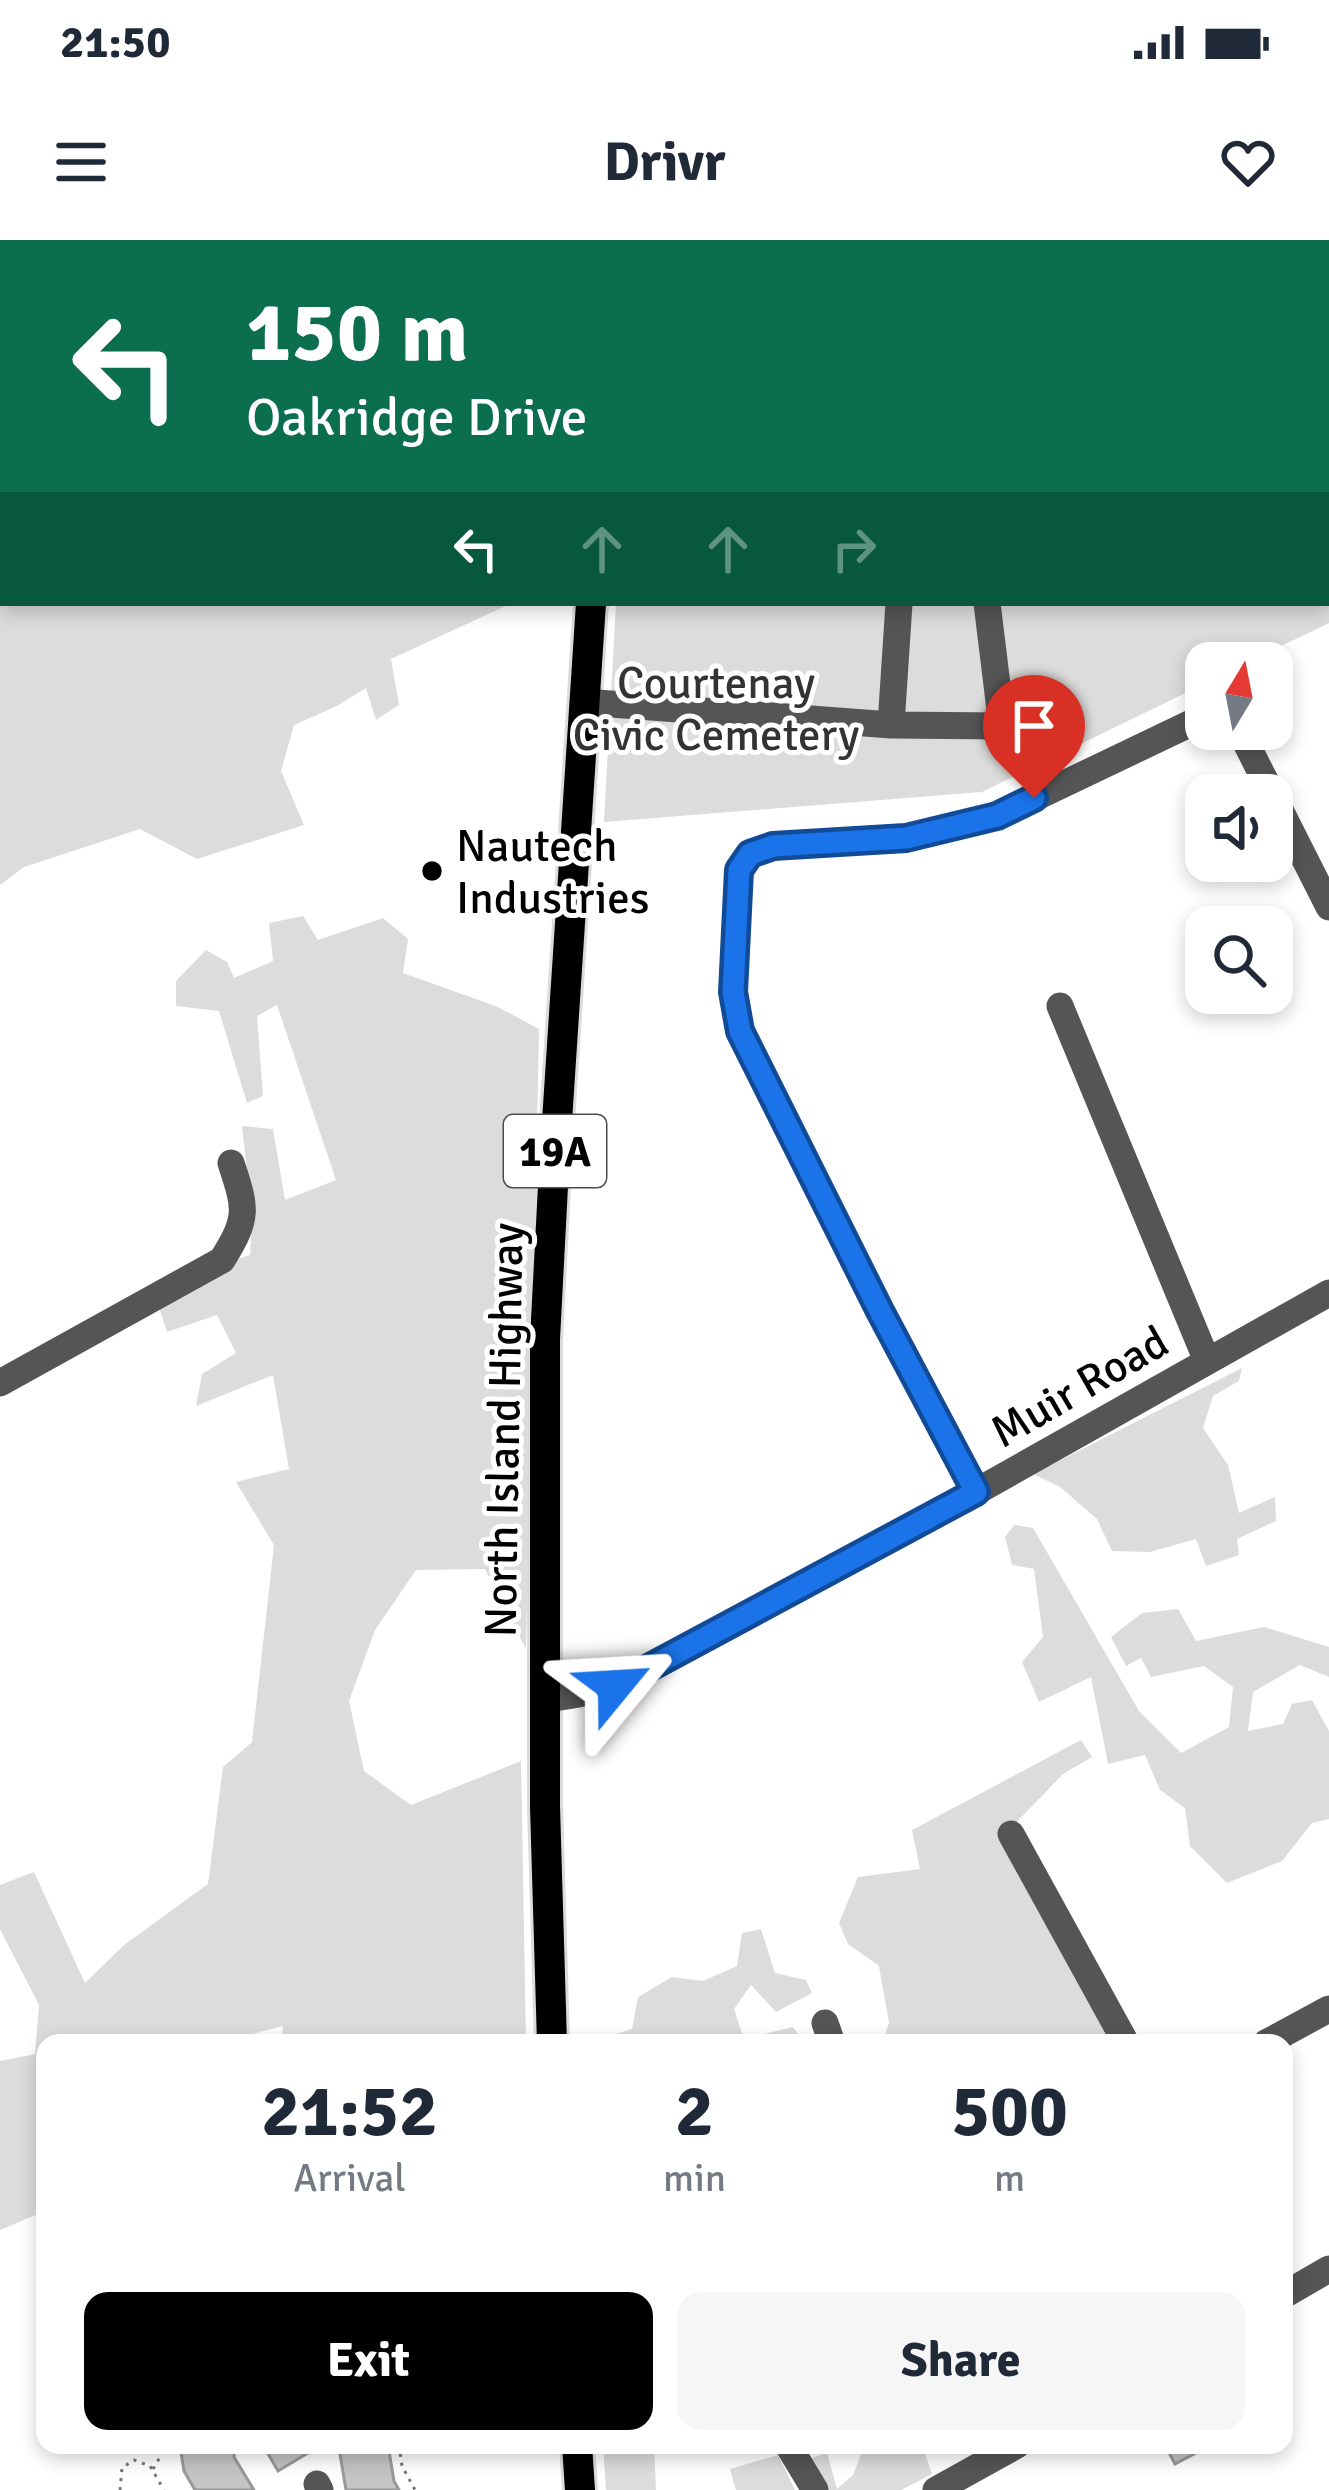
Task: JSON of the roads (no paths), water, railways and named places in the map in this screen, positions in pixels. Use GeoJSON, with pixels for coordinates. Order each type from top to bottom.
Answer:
{"type":"FeatureCollection","features":[{"type":"Feature","properties":{"kind":"main road","name":"North Island Highway"},"geometry":{"type":"LineString","coordinates":[[551,2034],[545,1339],[591,606]]}},
{"type":"Feature","properties":{"kind":"main road"},"geometry":{"type":"LineString","coordinates":[[578,2454],[580,2490]]}},
{"type":"Feature","properties":{"kind":"street"},"geometry":{"type":"LineString","coordinates":[[891,725],[899,606]]}},
{"type":"Feature","properties":{"kind":"street"},"geometry":{"type":"LineString","coordinates":[[584,702],[891,725],[1002,726],[987,606]]}},
{"type":"Feature","properties":{"kind":"street"},"geometry":{"type":"LineString","coordinates":[[976,1492],[740,1031],[733,992],[739,870],[750,854],[773,846],[906,838],[997,816],[1185,726]]}},
{"type":"Feature","properties":{"kind":"street"},"geometry":{"type":"LineString","coordinates":[[1250,750],[1329,907]]}},
{"type":"Feature","properties":{"kind":"street"},"geometry":{"type":"LineString","coordinates":[[1060,1006],[1207,1361]]}},
{"type":"Feature","properties":{"kind":"street"},"geometry":{"type":"LineString","coordinates":[[0,1383],[222,1260],[238,1235],[244,1203],[231,1162]]}},
{"type":"Feature","properties":{"kind":"street","name":"Muir Road"},"geometry":{"type":"LineString","coordinates":[[545,1699],[615,1686],[976,1492],[1329,1293]]}},
{"type":"Feature","properties":{"kind":"street"},"geometry":{"type":"LineString","coordinates":[[1011,1834],[1121,2034]]}},
{"type":"Feature","properties":{"kind":"street"},"geometry":{"type":"LineString","coordinates":[[1283,2034],[1329,2009]]}},
{"type":"Feature","properties":{"kind":"street"},"geometry":{"type":"LineString","coordinates":[[1293,2290],[1329,2269]]}},
{"type":"Feature","properties":{"kind":"street"},"geometry":{"type":"LineString","coordinates":[[793,2454],[815,2490]]}},
{"type":"Feature","properties":{"kind":"street"},"geometry":{"type":"LineString","coordinates":[[936,2490],[1000,2454]]}},
{"type":"Feature","properties":{"kind":"place","name":"Nautech Industries"},"geometry":{"type":"Point","coordinates":[432,871]}},
{"type":"Feature","properties":{"kind":"park label","name":"Courtenay Civic Cemetery"},"geometry":{"type":"Point","coordinates":[716,708]}}]}
